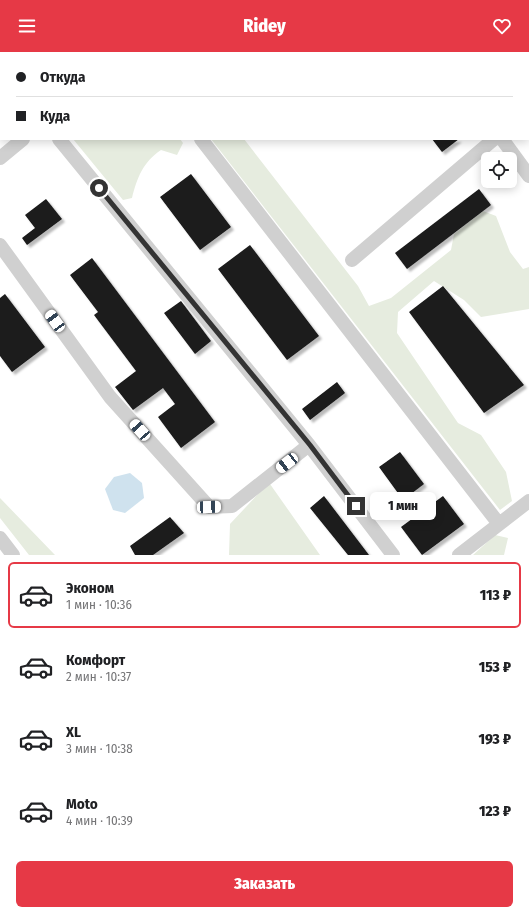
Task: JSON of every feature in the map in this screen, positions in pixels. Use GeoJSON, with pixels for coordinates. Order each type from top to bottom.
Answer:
{"type":"FeatureCollection","features":[{"type":"Feature","properties":{"kind":"street"},"geometry":{"type":"LineString","coordinates":[[0,158],[22,140]]}},
{"type":"Feature","properties":{"kind":"street"},"geometry":{"type":"LineString","coordinates":[[60,140],[310,445],[393,555]]}},
{"type":"Feature","properties":{"kind":"street"},"geometry":{"type":"LineString","coordinates":[[202,140],[499,524]]}},
{"type":"Feature","properties":{"kind":"street"},"geometry":{"type":"LineString","coordinates":[[352,260],[493,140]]}},
{"type":"Feature","properties":{"kind":"street"},"geometry":{"type":"LineString","coordinates":[[503,140],[529,176]]}},
{"type":"Feature","properties":{"kind":"street"},"geometry":{"type":"LineString","coordinates":[[0,245],[110,397],[209,507],[232,506],[310,445]]}},
{"type":"Feature","properties":{"kind":"street"},"geometry":{"type":"LineString","coordinates":[[459,555],[529,501]]}},
{"type":"Feature","properties":{"kind":"street"},"geometry":{"type":"LineString","coordinates":[[0,538],[14,555]]}},
{"type":"Feature","properties":{"kind":"shaded area"},"geometry":{"type":"Polygon","coordinates":[[[74,140],[181,140],[183,143],[177,155],[161,150],[145,165],[136,184],[132,198],[123,200],[74,140]]]}},
{"type":"Feature","properties":{"kind":"shaded area"},"geometry":{"type":"Polygon","coordinates":[[[212,140],[245,140],[358,286],[369,306],[391,298],[451,250],[454,234],[483,211],[496,216],[510,252],[523,269],[529,267],[529,309],[481,317],[464,300],[434,281],[398,312],[397,333],[458,423],[481,435],[506,472],[512,501],[500,510],[212,140]]]}},
{"type":"Feature","properties":{"kind":"shaded area"},"geometry":{"type":"Polygon","coordinates":[[[270,484],[320,555],[229,555],[230,524],[259,493],[270,484]]]}},
{"type":"Feature","properties":{"kind":"shaded area"},"geometry":{"type":"Polygon","coordinates":[[[0,498],[55,555],[29,555],[0,518],[0,498]]]}},
{"type":"Feature","properties":{"kind":"shaded area"},"geometry":{"type":"Polygon","coordinates":[[[495,535],[508,538],[504,555],[473,555],[495,535]]]}},
{"type":"Feature","properties":{"kind":"water"},"geometry":{"type":"Polygon","coordinates":[[[130,473],[142,483],[144,498],[125,513],[113,510],[105,489],[114,477],[130,473]]]}},
{"type":"Feature","properties":{"kind":"building"},"geometry":{"type":"Polygon","coordinates":[[[433,140],[458,140],[442,152],[433,140]]]}},
{"type":"Feature","properties":{"kind":"building"},"geometry":{"type":"Polygon","coordinates":[[[191,174],[231,227],[200,250],[160,197],[191,174]]]}},
{"type":"Feature","properties":{"kind":"building"},"geometry":{"type":"Polygon","coordinates":[[[479,189],[491,205],[407,269],[395,253],[479,189]]]}},
{"type":"Feature","properties":{"kind":"building"},"geometry":{"type":"Polygon","coordinates":[[[46,199],[62,219],[27,245],[22,238],[35,228],[25,215],[46,199]]]}},
{"type":"Feature","properties":{"kind":"building"},"geometry":{"type":"Polygon","coordinates":[[[250,245],[319,336],[287,360],[218,269],[250,245]]]}},
{"type":"Feature","properties":{"kind":"building"},"geometry":{"type":"Polygon","coordinates":[[[92,258],[215,422],[181,448],[158,417],[175,404],[163,388],[133,410],[115,387],[136,371],[94,315],[98,312],[70,275],[92,258]]]}},
{"type":"Feature","properties":{"kind":"building"},"geometry":{"type":"Polygon","coordinates":[[[443,286],[524,385],[484,413],[409,312],[443,286]]]}},
{"type":"Feature","properties":{"kind":"building"},"geometry":{"type":"Polygon","coordinates":[[[5,294],[45,347],[12,372],[0,356],[0,298],[5,294]]]}},
{"type":"Feature","properties":{"kind":"building"},"geometry":{"type":"Polygon","coordinates":[[[181,301],[211,341],[195,354],[164,313],[181,301]]]}},
{"type":"Feature","properties":{"kind":"building"},"geometry":{"type":"Polygon","coordinates":[[[337,382],[345,393],[310,420],[302,409],[337,382]]]}},
{"type":"Feature","properties":{"kind":"building"},"geometry":{"type":"Polygon","coordinates":[[[400,452],[424,484],[403,500],[379,467],[400,452]]]}},
{"type":"Feature","properties":{"kind":"building"},"geometry":{"type":"Polygon","coordinates":[[[324,496],[369,555],[348,555],[310,508],[324,496]]]}},
{"type":"Feature","properties":{"kind":"building"},"geometry":{"type":"Polygon","coordinates":[[[443,496],[464,524],[422,555],[401,527],[443,496]]]}},
{"type":"Feature","properties":{"kind":"building"},"geometry":{"type":"Polygon","coordinates":[[[170,517],[184,533],[153,555],[135,555],[130,546],[170,517]]]}},
{"type":"Feature","properties":{"kind":"route"},"geometry":{"type":"LineString","coordinates":[[99,188],[310,445],[356,506]]}}]}
